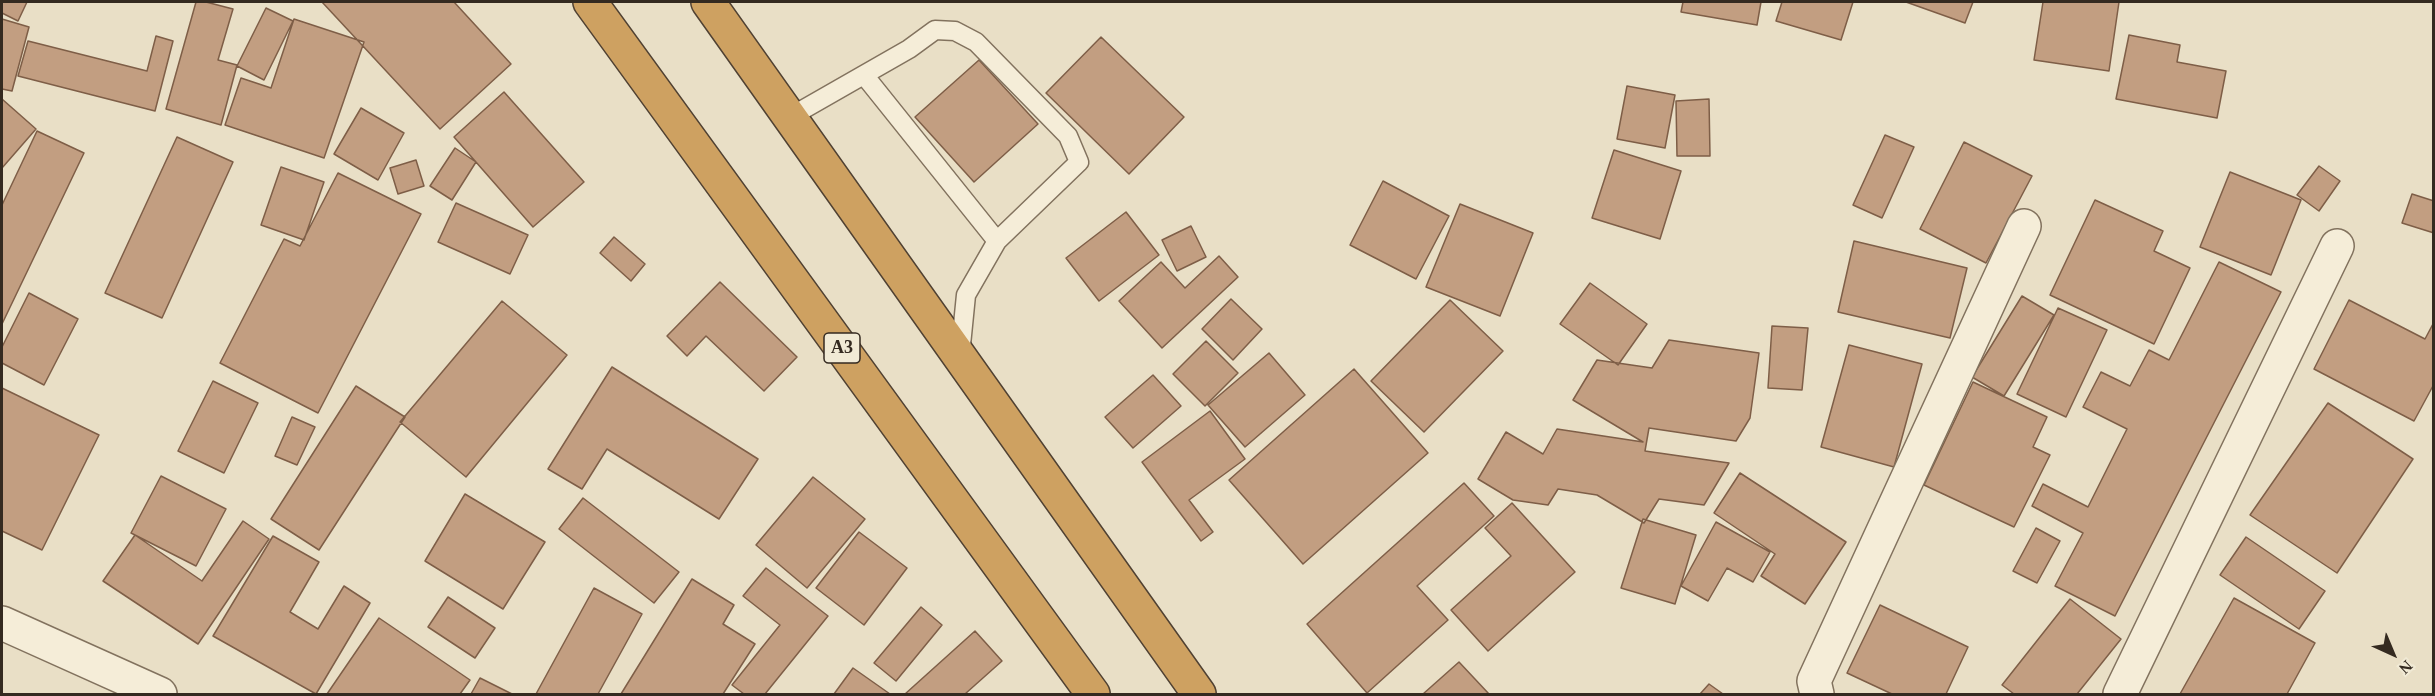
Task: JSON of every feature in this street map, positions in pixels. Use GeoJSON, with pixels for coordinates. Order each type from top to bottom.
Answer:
{"type":"FeatureCollection","features":[{"type":"Feature","properties":{"kind":"highway","name":"A3"},"geometry":{"type":"LineString","coordinates":[[590,2],[1093,694]]}},
{"type":"Feature","properties":{"kind":"highway"},"geometry":{"type":"LineString","coordinates":[[708,2],[1199,694]]}},
{"type":"Feature","properties":{"kind":"street"},"geometry":{"type":"LineString","coordinates":[[1816,694],[1814,681],[2024,226]]}},
{"type":"Feature","properties":{"kind":"street"},"geometry":{"type":"LineString","coordinates":[[2120,694],[2337,246]]}},
{"type":"Feature","properties":{"kind":"street"},"geometry":{"type":"LineString","coordinates":[[2,623],[160,694]]}},
{"type":"Feature","properties":{"kind":"lane"},"geometry":{"type":"LineString","coordinates":[[790,117],[909,49],[935,30],[955,31],[976,42],[1068,136],[1079,162],[997,241],[966,295],[960,357]]}},
{"type":"Feature","properties":{"kind":"lane"},"geometry":{"type":"LineString","coordinates":[[864,75],[997,241]]}},
{"type":"Feature","properties":{"kind":"building"},"geometry":{"type":"Polygon","coordinates":[[[2,2],[27,2],[18,21],[2,13],[2,2]]]}},
{"type":"Feature","properties":{"kind":"building"},"geometry":{"type":"Polygon","coordinates":[[[196,2],[206,2],[233,9],[218,60],[237,65],[221,125],[166,109],[196,2]]]}},
{"type":"Feature","properties":{"kind":"building"},"geometry":{"type":"Polygon","coordinates":[[[322,2],[454,2],[511,64],[440,129],[322,2]]]}},
{"type":"Feature","properties":{"kind":"building"},"geometry":{"type":"Polygon","coordinates":[[[1683,2],[1761,2],[1757,25],[1681,12],[1683,2]]]}},
{"type":"Feature","properties":{"kind":"building"},"geometry":{"type":"Polygon","coordinates":[[[1782,2],[1853,2],[1841,40],[1776,21],[1782,2]]]}},
{"type":"Feature","properties":{"kind":"building"},"geometry":{"type":"Polygon","coordinates":[[[1906,2],[1973,2],[1965,23],[1906,2]]]}},
{"type":"Feature","properties":{"kind":"building"},"geometry":{"type":"Polygon","coordinates":[[[2043,2],[2119,2],[2109,71],[2034,60],[2043,2]]]}},
{"type":"Feature","properties":{"kind":"building"},"geometry":{"type":"Polygon","coordinates":[[[266,8],[293,21],[264,80],[237,66],[266,8]]]}},
{"type":"Feature","properties":{"kind":"building"},"geometry":{"type":"Polygon","coordinates":[[[2,19],[29,27],[12,91],[2,89],[2,19]]]}},
{"type":"Feature","properties":{"kind":"building"},"geometry":{"type":"Polygon","coordinates":[[[294,19],[364,42],[324,158],[225,125],[241,78],[271,88],[294,19]]]}},
{"type":"Feature","properties":{"kind":"building"},"geometry":{"type":"Polygon","coordinates":[[[2129,35],[2180,45],[2177,62],[2226,71],[2217,118],[2116,99],[2129,35]]]}},
{"type":"Feature","properties":{"kind":"building"},"geometry":{"type":"Polygon","coordinates":[[[156,36],[173,41],[155,111],[18,76],[28,41],[147,71],[156,36]]]}},
{"type":"Feature","properties":{"kind":"building"},"geometry":{"type":"Polygon","coordinates":[[[1101,37],[1184,117],[1129,174],[1046,93],[1101,37]]]}},
{"type":"Feature","properties":{"kind":"building"},"geometry":{"type":"Polygon","coordinates":[[[979,60],[1038,124],[974,182],[915,117],[979,60]]]}},
{"type":"Feature","properties":{"kind":"building"},"geometry":{"type":"Polygon","coordinates":[[[1627,86],[1675,95],[1665,148],[1617,139],[1627,86]]]}},
{"type":"Feature","properties":{"kind":"building"},"geometry":{"type":"Polygon","coordinates":[[[504,92],[584,182],[533,227],[454,137],[504,92]]]}},
{"type":"Feature","properties":{"kind":"building"},"geometry":{"type":"Polygon","coordinates":[[[2,99],[36,129],[2,168],[2,99]]]}},
{"type":"Feature","properties":{"kind":"building"},"geometry":{"type":"Polygon","coordinates":[[[1709,99],[1710,156],[1677,156],[1676,101],[1709,99]]]}},
{"type":"Feature","properties":{"kind":"building"},"geometry":{"type":"Polygon","coordinates":[[[361,108],[404,133],[378,180],[334,154],[361,108]]]}},
{"type":"Feature","properties":{"kind":"building"},"geometry":{"type":"Polygon","coordinates":[[[37,131],[84,153],[2,324],[2,205],[37,131]]]}},
{"type":"Feature","properties":{"kind":"building"},"geometry":{"type":"Polygon","coordinates":[[[1885,135],[1914,147],[1882,218],[1853,205],[1885,135]]]}},
{"type":"Feature","properties":{"kind":"building"},"geometry":{"type":"Polygon","coordinates":[[[177,137],[233,162],[162,318],[105,293],[177,137]]]}},
{"type":"Feature","properties":{"kind":"building"},"geometry":{"type":"Polygon","coordinates":[[[1964,142],[2032,176],[1986,263],[1920,229],[1964,142]]]}},
{"type":"Feature","properties":{"kind":"building"},"geometry":{"type":"Polygon","coordinates":[[[455,148],[476,162],[452,200],[430,186],[455,148]]]}},
{"type":"Feature","properties":{"kind":"building"},"geometry":{"type":"Polygon","coordinates":[[[1614,150],[1681,171],[1660,239],[1592,218],[1614,150]]]}},
{"type":"Feature","properties":{"kind":"building"},"geometry":{"type":"Polygon","coordinates":[[[416,160],[424,186],[398,194],[390,168],[416,160]]]}},
{"type":"Feature","properties":{"kind":"building"},"geometry":{"type":"Polygon","coordinates":[[[2319,166],[2340,181],[2319,211],[2297,195],[2319,166]]]}},
{"type":"Feature","properties":{"kind":"building"},"geometry":{"type":"Polygon","coordinates":[[[281,167],[324,182],[304,240],[261,225],[281,167]]]}},
{"type":"Feature","properties":{"kind":"building"},"geometry":{"type":"Polygon","coordinates":[[[2230,172],[2301,200],[2271,275],[2200,247],[2230,172]]]}},
{"type":"Feature","properties":{"kind":"building"},"geometry":{"type":"Polygon","coordinates":[[[338,173],[421,214],[318,413],[220,363],[284,239],[300,246],[338,173]]]}},
{"type":"Feature","properties":{"kind":"building"},"geometry":{"type":"Polygon","coordinates":[[[1383,181],[1449,216],[1416,279],[1350,245],[1383,181]]]}},
{"type":"Feature","properties":{"kind":"building"},"geometry":{"type":"Polygon","coordinates":[[[2412,194],[2434,201],[2434,233],[2402,223],[2412,194]]]}},
{"type":"Feature","properties":{"kind":"building"},"geometry":{"type":"Polygon","coordinates":[[[2095,200],[2163,231],[2154,251],[2190,268],[2154,344],[2050,295],[2095,200]]]}},
{"type":"Feature","properties":{"kind":"building"},"geometry":{"type":"Polygon","coordinates":[[[456,203],[528,235],[510,274],[438,242],[456,203]]]}},
{"type":"Feature","properties":{"kind":"building"},"geometry":{"type":"Polygon","coordinates":[[[1460,204],[1533,233],[1500,316],[1426,287],[1460,204]]]}},
{"type":"Feature","properties":{"kind":"building"},"geometry":{"type":"Polygon","coordinates":[[[1126,212],[1159,255],[1099,301],[1066,258],[1126,212]]]}},
{"type":"Feature","properties":{"kind":"building"},"geometry":{"type":"Polygon","coordinates":[[[1191,226],[1206,257],[1177,271],[1162,240],[1191,226]]]}},
{"type":"Feature","properties":{"kind":"building"},"geometry":{"type":"Polygon","coordinates":[[[614,237],[645,264],[631,281],[600,253],[614,237]]]}},
{"type":"Feature","properties":{"kind":"building"},"geometry":{"type":"Polygon","coordinates":[[[1854,241],[1967,268],[1950,338],[1838,312],[1854,241]]]}},
{"type":"Feature","properties":{"kind":"building"},"geometry":{"type":"Polygon","coordinates":[[[1219,256],[1238,277],[1162,348],[1119,301],[1161,262],[1185,288],[1219,256]]]}},
{"type":"Feature","properties":{"kind":"building"},"geometry":{"type":"Polygon","coordinates":[[[2219,262],[2281,292],[2115,616],[2055,586],[2083,533],[2032,506],[2043,484],[2088,507],[2127,429],[2083,407],[2101,372],[2130,386],[2149,350],[2169,360],[2219,262]]]}},
{"type":"Feature","properties":{"kind":"building"},"geometry":{"type":"Polygon","coordinates":[[[720,282],[797,357],[764,391],[706,336],[687,356],[667,336],[720,282]]]}},
{"type":"Feature","properties":{"kind":"building"},"geometry":{"type":"Polygon","coordinates":[[[1590,283],[1647,324],[1618,365],[1560,324],[1590,283]]]}},
{"type":"Feature","properties":{"kind":"building"},"geometry":{"type":"Polygon","coordinates":[[[29,293],[78,319],[44,385],[2,363],[2,347],[29,293]]]}},
{"type":"Feature","properties":{"kind":"building"},"geometry":{"type":"Polygon","coordinates":[[[2022,296],[2054,315],[2004,396],[1972,377],[2022,296]]]}},
{"type":"Feature","properties":{"kind":"building"},"geometry":{"type":"Polygon","coordinates":[[[1231,299],[1262,329],[1233,360],[1202,329],[1231,299]]]}},
{"type":"Feature","properties":{"kind":"building"},"geometry":{"type":"Polygon","coordinates":[[[1450,300],[1503,351],[1424,432],[1371,381],[1450,300]]]}},
{"type":"Feature","properties":{"kind":"building"},"geometry":{"type":"Polygon","coordinates":[[[2349,300],[2425,339],[2434,322],[2434,384],[2414,421],[2314,369],[2349,300]]]}},
{"type":"Feature","properties":{"kind":"building"},"geometry":{"type":"Polygon","coordinates":[[[502,301],[567,355],[466,477],[400,422],[502,301]]]}},
{"type":"Feature","properties":{"kind":"building"},"geometry":{"type":"Polygon","coordinates":[[[2058,308],[2107,330],[2066,417],[2017,394],[2058,308]]]}},
{"type":"Feature","properties":{"kind":"building"},"geometry":{"type":"Polygon","coordinates":[[[1772,326],[1808,328],[1802,390],[1768,388],[1772,326]]]}},
{"type":"Feature","properties":{"kind":"building"},"geometry":{"type":"Polygon","coordinates":[[[1669,340],[1759,353],[1750,418],[1736,441],[1649,428],[1645,451],[1729,463],[1704,505],[1659,499],[1644,523],[1597,495],[1558,489],[1548,505],[1513,500],[1478,479],[1506,432],[1543,454],[1557,429],[1643,442],[1573,400],[1597,360],[1652,368],[1669,340]]]}},
{"type":"Feature","properties":{"kind":"building"},"geometry":{"type":"Polygon","coordinates":[[[1206,341],[1238,373],[1205,406],[1173,374],[1206,341]]]}},
{"type":"Feature","properties":{"kind":"building"},"geometry":{"type":"Polygon","coordinates":[[[1849,345],[1922,364],[1894,467],[1821,447],[1849,345]]]}},
{"type":"Feature","properties":{"kind":"building"},"geometry":{"type":"Polygon","coordinates":[[[1269,353],[1305,395],[1245,447],[1208,405],[1269,353]]]}},
{"type":"Feature","properties":{"kind":"building"},"geometry":{"type":"Polygon","coordinates":[[[612,367],[758,459],[719,519],[607,449],[582,489],[548,469],[612,367]]]}},
{"type":"Feature","properties":{"kind":"building"},"geometry":{"type":"Polygon","coordinates":[[[1354,369],[1428,453],[1303,564],[1229,480],[1354,369]]]}},
{"type":"Feature","properties":{"kind":"building"},"geometry":{"type":"Polygon","coordinates":[[[1153,375],[1181,406],[1133,448],[1105,417],[1153,375]]]}},
{"type":"Feature","properties":{"kind":"building"},"geometry":{"type":"Polygon","coordinates":[[[213,381],[258,403],[224,473],[178,451],[213,381]]]}},
{"type":"Feature","properties":{"kind":"building"},"geometry":{"type":"Polygon","coordinates":[[[1973,382],[2047,417],[2033,447],[2050,455],[2014,527],[1924,485],[1973,382]]]}},
{"type":"Feature","properties":{"kind":"building"},"geometry":{"type":"Polygon","coordinates":[[[356,386],[405,417],[319,550],[271,519],[356,386]]]}},
{"type":"Feature","properties":{"kind":"building"},"geometry":{"type":"Polygon","coordinates":[[[2,388],[99,435],[42,550],[2,531],[2,388]]]}},
{"type":"Feature","properties":{"kind":"building"},"geometry":{"type":"Polygon","coordinates":[[[2328,403],[2413,459],[2337,573],[2250,515],[2328,403]]]}},
{"type":"Feature","properties":{"kind":"building"},"geometry":{"type":"Polygon","coordinates":[[[1210,411],[1245,459],[1189,500],[1213,532],[1201,541],[1142,462],[1210,411]]]}},
{"type":"Feature","properties":{"kind":"building"},"geometry":{"type":"Polygon","coordinates":[[[292,417],[315,427],[297,465],[275,456],[292,417]]]}},
{"type":"Feature","properties":{"kind":"building"},"geometry":{"type":"Polygon","coordinates":[[[1740,473],[1846,542],[1805,604],[1761,576],[1775,554],[1714,513],[1740,473]]]}},
{"type":"Feature","properties":{"kind":"building"},"geometry":{"type":"Polygon","coordinates":[[[161,476],[226,509],[196,566],[131,533],[161,476]]]}},
{"type":"Feature","properties":{"kind":"building"},"geometry":{"type":"Polygon","coordinates":[[[813,477],[865,519],[807,588],[756,545],[813,477]]]}},
{"type":"Feature","properties":{"kind":"building"},"geometry":{"type":"Polygon","coordinates":[[[1464,483],[1494,516],[1417,586],[1448,620],[1367,693],[1307,624],[1464,483]]]}},
{"type":"Feature","properties":{"kind":"building"},"geometry":{"type":"Polygon","coordinates":[[[465,494],[545,542],[503,609],[425,561],[465,494]]]}},
{"type":"Feature","properties":{"kind":"building"},"geometry":{"type":"Polygon","coordinates":[[[583,498],[679,572],[654,603],[559,529],[583,498]]]}},
{"type":"Feature","properties":{"kind":"building"},"geometry":{"type":"Polygon","coordinates":[[[1512,503],[1575,572],[1488,651],[1451,610],[1511,556],[1485,528],[1512,503]]]}},
{"type":"Feature","properties":{"kind":"building"},"geometry":{"type":"Polygon","coordinates":[[[1643,519],[1696,535],[1675,604],[1621,588],[1643,519]]]}},
{"type":"Feature","properties":{"kind":"building"},"geometry":{"type":"Polygon","coordinates":[[[243,521],[269,539],[198,644],[103,581],[135,535],[202,581],[243,521]]]}},
{"type":"Feature","properties":{"kind":"building"},"geometry":{"type":"Polygon","coordinates":[[[1716,522],[1770,552],[1753,582],[1727,568],[1708,601],[1681,586],[1716,522]]]}},
{"type":"Feature","properties":{"kind":"building"},"geometry":{"type":"Polygon","coordinates":[[[2036,528],[2060,541],[2037,583],[2013,571],[2036,528]]]}},
{"type":"Feature","properties":{"kind":"building"},"geometry":{"type":"Polygon","coordinates":[[[859,532],[907,568],[864,625],[816,588],[859,532]]]}},
{"type":"Feature","properties":{"kind":"building"},"geometry":{"type":"Polygon","coordinates":[[[273,536],[319,562],[290,612],[318,629],[344,586],[370,603],[316,694],[213,636],[273,536]]]}},
{"type":"Feature","properties":{"kind":"building"},"geometry":{"type":"Polygon","coordinates":[[[2246,537],[2325,591],[2299,629],[2220,575],[2246,537]]]}},
{"type":"Feature","properties":{"kind":"building"},"geometry":{"type":"Polygon","coordinates":[[[766,568],[828,616],[765,694],[744,694],[732,685],[780,625],[743,596],[766,568]]]}},
{"type":"Feature","properties":{"kind":"building"},"geometry":{"type":"Polygon","coordinates":[[[692,579],[734,605],[723,624],[755,644],[723,694],[621,694],[692,579]]]}},
{"type":"Feature","properties":{"kind":"building"},"geometry":{"type":"Polygon","coordinates":[[[594,588],[642,614],[598,694],[536,694],[594,588]]]}},
{"type":"Feature","properties":{"kind":"building"},"geometry":{"type":"Polygon","coordinates":[[[448,597],[495,628],[475,658],[428,627],[448,597]]]}},
{"type":"Feature","properties":{"kind":"building"},"geometry":{"type":"Polygon","coordinates":[[[2234,598],[2315,643],[2287,694],[2180,694],[2234,598]]]}},
{"type":"Feature","properties":{"kind":"building"},"geometry":{"type":"Polygon","coordinates":[[[2070,599],[2121,639],[2077,694],[2014,694],[2002,685],[2070,599]]]}},
{"type":"Feature","properties":{"kind":"building"},"geometry":{"type":"Polygon","coordinates":[[[1880,605],[1968,647],[1946,694],[1892,694],[1847,673],[1880,605]]]}},
{"type":"Feature","properties":{"kind":"building"},"geometry":{"type":"Polygon","coordinates":[[[921,607],[942,625],[896,681],[874,663],[921,607]]]}},
{"type":"Feature","properties":{"kind":"building"},"geometry":{"type":"Polygon","coordinates":[[[379,618],[470,680],[460,694],[327,694],[379,618]]]}},
{"type":"Feature","properties":{"kind":"building"},"geometry":{"type":"Polygon","coordinates":[[[975,631],[1002,661],[965,694],[905,694],[975,631]]]}},
{"type":"Feature","properties":{"kind":"building"},"geometry":{"type":"Polygon","coordinates":[[[1459,662],[1489,694],[1423,694],[1459,662]]]}},
{"type":"Feature","properties":{"kind":"building"},"geometry":{"type":"Polygon","coordinates":[[[853,668],[890,694],[834,694],[853,668]]]}},
{"type":"Feature","properties":{"kind":"building"},"geometry":{"type":"Polygon","coordinates":[[[480,678],[512,694],[471,694],[480,678]]]}},
{"type":"Feature","properties":{"kind":"building"},"geometry":{"type":"Polygon","coordinates":[[[1709,684],[1723,694],[1700,694],[1709,684]]]}}]}
